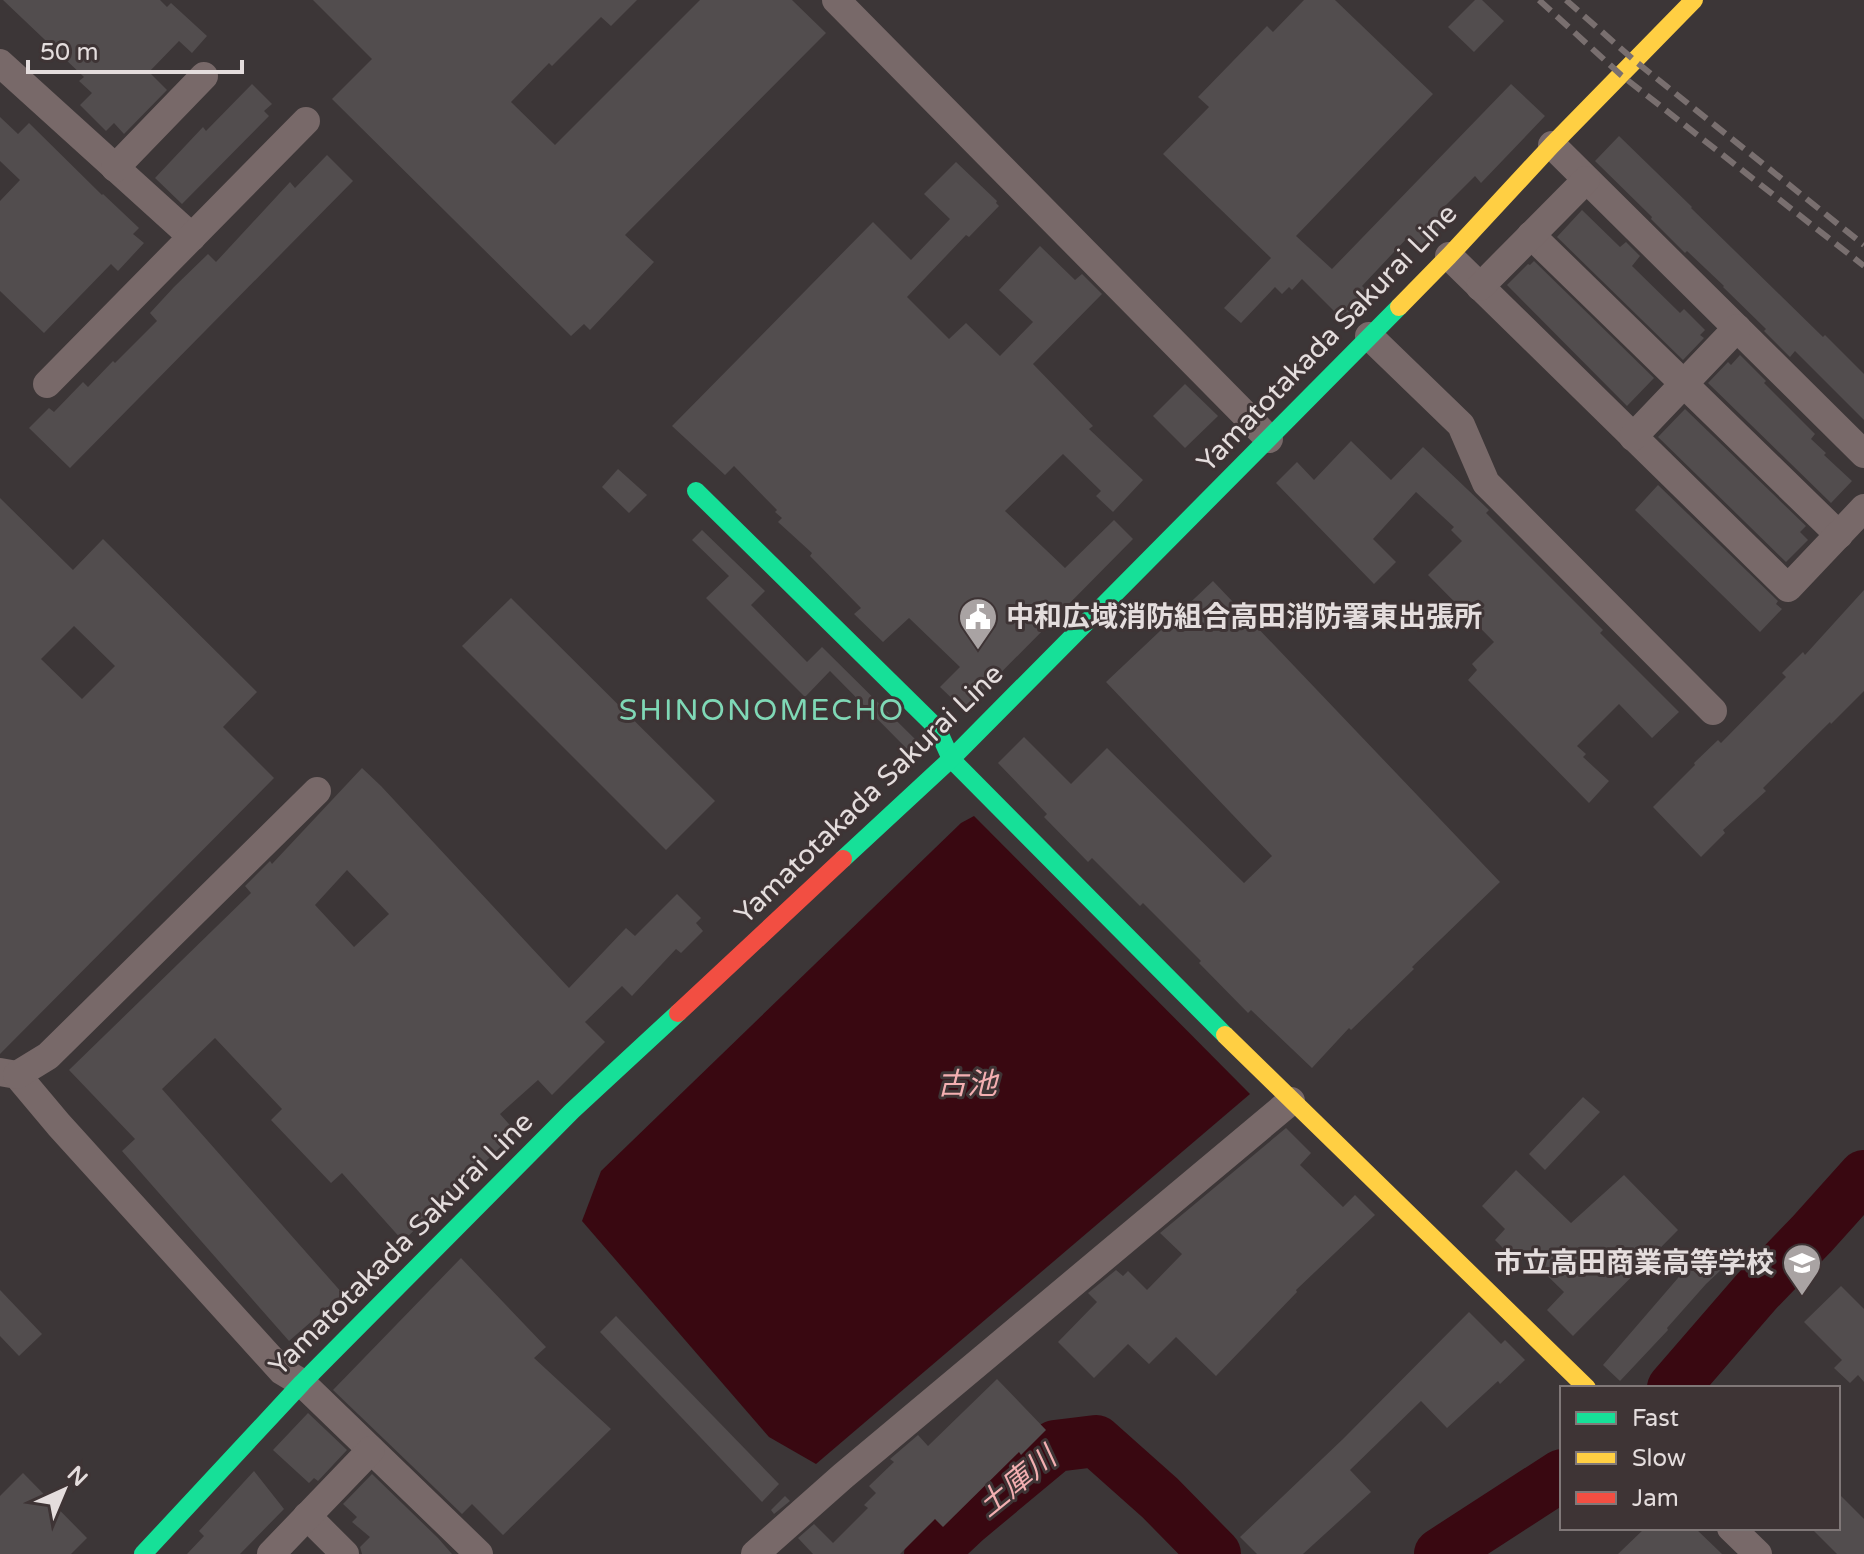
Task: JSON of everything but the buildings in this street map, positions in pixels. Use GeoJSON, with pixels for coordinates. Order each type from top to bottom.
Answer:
{"type":"FeatureCollection","features":[{"type":"Feature","properties":{"kind":"main road","name":"Yamatotakada Sakurai Line"},"geometry":{"type":"LineString","coordinates":[[143,1554],[302,1383],[572,1111],[951,759],[1449,256],[1694,0]]}},
{"type":"Feature","properties":{"kind":"main road"},"geometry":{"type":"LineString","coordinates":[[696,491],[937,728],[951,759],[1291,1101],[1585,1386]]}},
{"type":"Feature","properties":{"kind":"street"},"geometry":{"type":"LineString","coordinates":[[836,0],[1269,439]]}},
{"type":"Feature","properties":{"kind":"street"},"geometry":{"type":"LineString","coordinates":[[0,63],[192,237]]}},
{"type":"Feature","properties":{"kind":"street"},"geometry":{"type":"LineString","coordinates":[[115,168],[204,76]]}},
{"type":"Feature","properties":{"kind":"street"},"geometry":{"type":"LineString","coordinates":[[47,384],[306,121]]}},
{"type":"Feature","properties":{"kind":"street"},"geometry":{"type":"LineString","coordinates":[[1552,145],[1864,454]]}},
{"type":"Feature","properties":{"kind":"street"},"geometry":{"type":"LineString","coordinates":[[1480,287],[1586,180]]}},
{"type":"Feature","properties":{"kind":"street"},"geometry":{"type":"LineString","coordinates":[[1531,235],[1839,535]]}},
{"type":"Feature","properties":{"kind":"street"},"geometry":{"type":"LineString","coordinates":[[1449,256],[1788,588],[1864,508]]}},
{"type":"Feature","properties":{"kind":"street"},"geometry":{"type":"LineString","coordinates":[[1633,437],[1737,328]]}},
{"type":"Feature","properties":{"kind":"street"},"geometry":{"type":"LineString","coordinates":[[1369,336],[1461,425],[1486,483],[1713,711]]}},
{"type":"Feature","properties":{"kind":"street"},"geometry":{"type":"LineString","coordinates":[[317,791],[48,1056],[8,1074],[59,1125],[282,1371],[302,1383],[479,1554]]}},
{"type":"Feature","properties":{"kind":"street"},"geometry":{"type":"LineString","coordinates":[[755,1554],[843,1476],[1291,1101]]}},
{"type":"Feature","properties":{"kind":"street"},"geometry":{"type":"LineString","coordinates":[[271,1554],[371,1450]]}},
{"type":"Feature","properties":{"kind":"street"},"geometry":{"type":"LineString","coordinates":[[307,1516],[345,1554]]}},
{"type":"Feature","properties":{"kind":"street"},"geometry":{"type":"LineString","coordinates":[[1733,1530],[1758,1554]]}},
{"type":"Feature","properties":{"kind":"water","name":"古池"},"geometry":{"type":"Polygon","coordinates":[[[974,816],[1250,1094],[816,1464],[769,1437],[582,1221],[601,1171],[961,823],[974,816]]]}},
{"type":"Feature","properties":{"kind":"waterway","name":"土庫川"},"geometry":{"type":"LineString","coordinates":[[1675,1386],[1757,1291],[1864,1176]]}},
{"type":"Feature","properties":{"kind":"waterway","name":"土庫川"},"geometry":{"type":"LineString","coordinates":[[930,1554],[1055,1446],[1096,1441],[1160,1498],[1215,1554]]}},
{"type":"Feature","properties":{"kind":"waterway","name":"土庫川"},"geometry":{"type":"LineString","coordinates":[[1440,1554],[1560,1476]]}},
{"type":"Feature","properties":{"kind":"railway"},"geometry":{"type":"LineString","coordinates":[[1539,0],[1621,75],[1864,266]]}},
{"type":"Feature","properties":{"kind":"railway"},"geometry":{"type":"LineString","coordinates":[[1566,0],[1635,61],[1864,245]]}},
{"type":"Feature","properties":{"kind":"traffic: fast"},"geometry":{"type":"LineString","coordinates":[[843,859],[951,759],[1399,307]]}},
{"type":"Feature","properties":{"kind":"traffic: fast"},"geometry":{"type":"LineString","coordinates":[[696,491],[937,728],[951,759],[1225,1035]]}},
{"type":"Feature","properties":{"kind":"traffic: fast"},"geometry":{"type":"LineString","coordinates":[[143,1554],[302,1383],[572,1111],[678,1013]]}},
{"type":"Feature","properties":{"kind":"traffic: slow"},"geometry":{"type":"LineString","coordinates":[[1399,307],[1694,0]]}},
{"type":"Feature","properties":{"kind":"traffic: slow"},"geometry":{"type":"LineString","coordinates":[[1225,1035],[1585,1386]]}},
{"type":"Feature","properties":{"kind":"traffic: jam"},"geometry":{"type":"LineString","coordinates":[[678,1013],[843,859]]}},
{"type":"Feature","properties":{"kind":"place","name":"中和広域消防組合高田消防署東出張所"},"geometry":{"type":"Point","coordinates":[978,651]}},
{"type":"Feature","properties":{"kind":"place","name":"市立高田商業高等学校"},"geometry":{"type":"Point","coordinates":[1802,1297]}},
{"type":"Feature","properties":{"kind":"district","name":"SHINONOMECHO"},"geometry":{"type":"Point","coordinates":[762,710]}}]}
